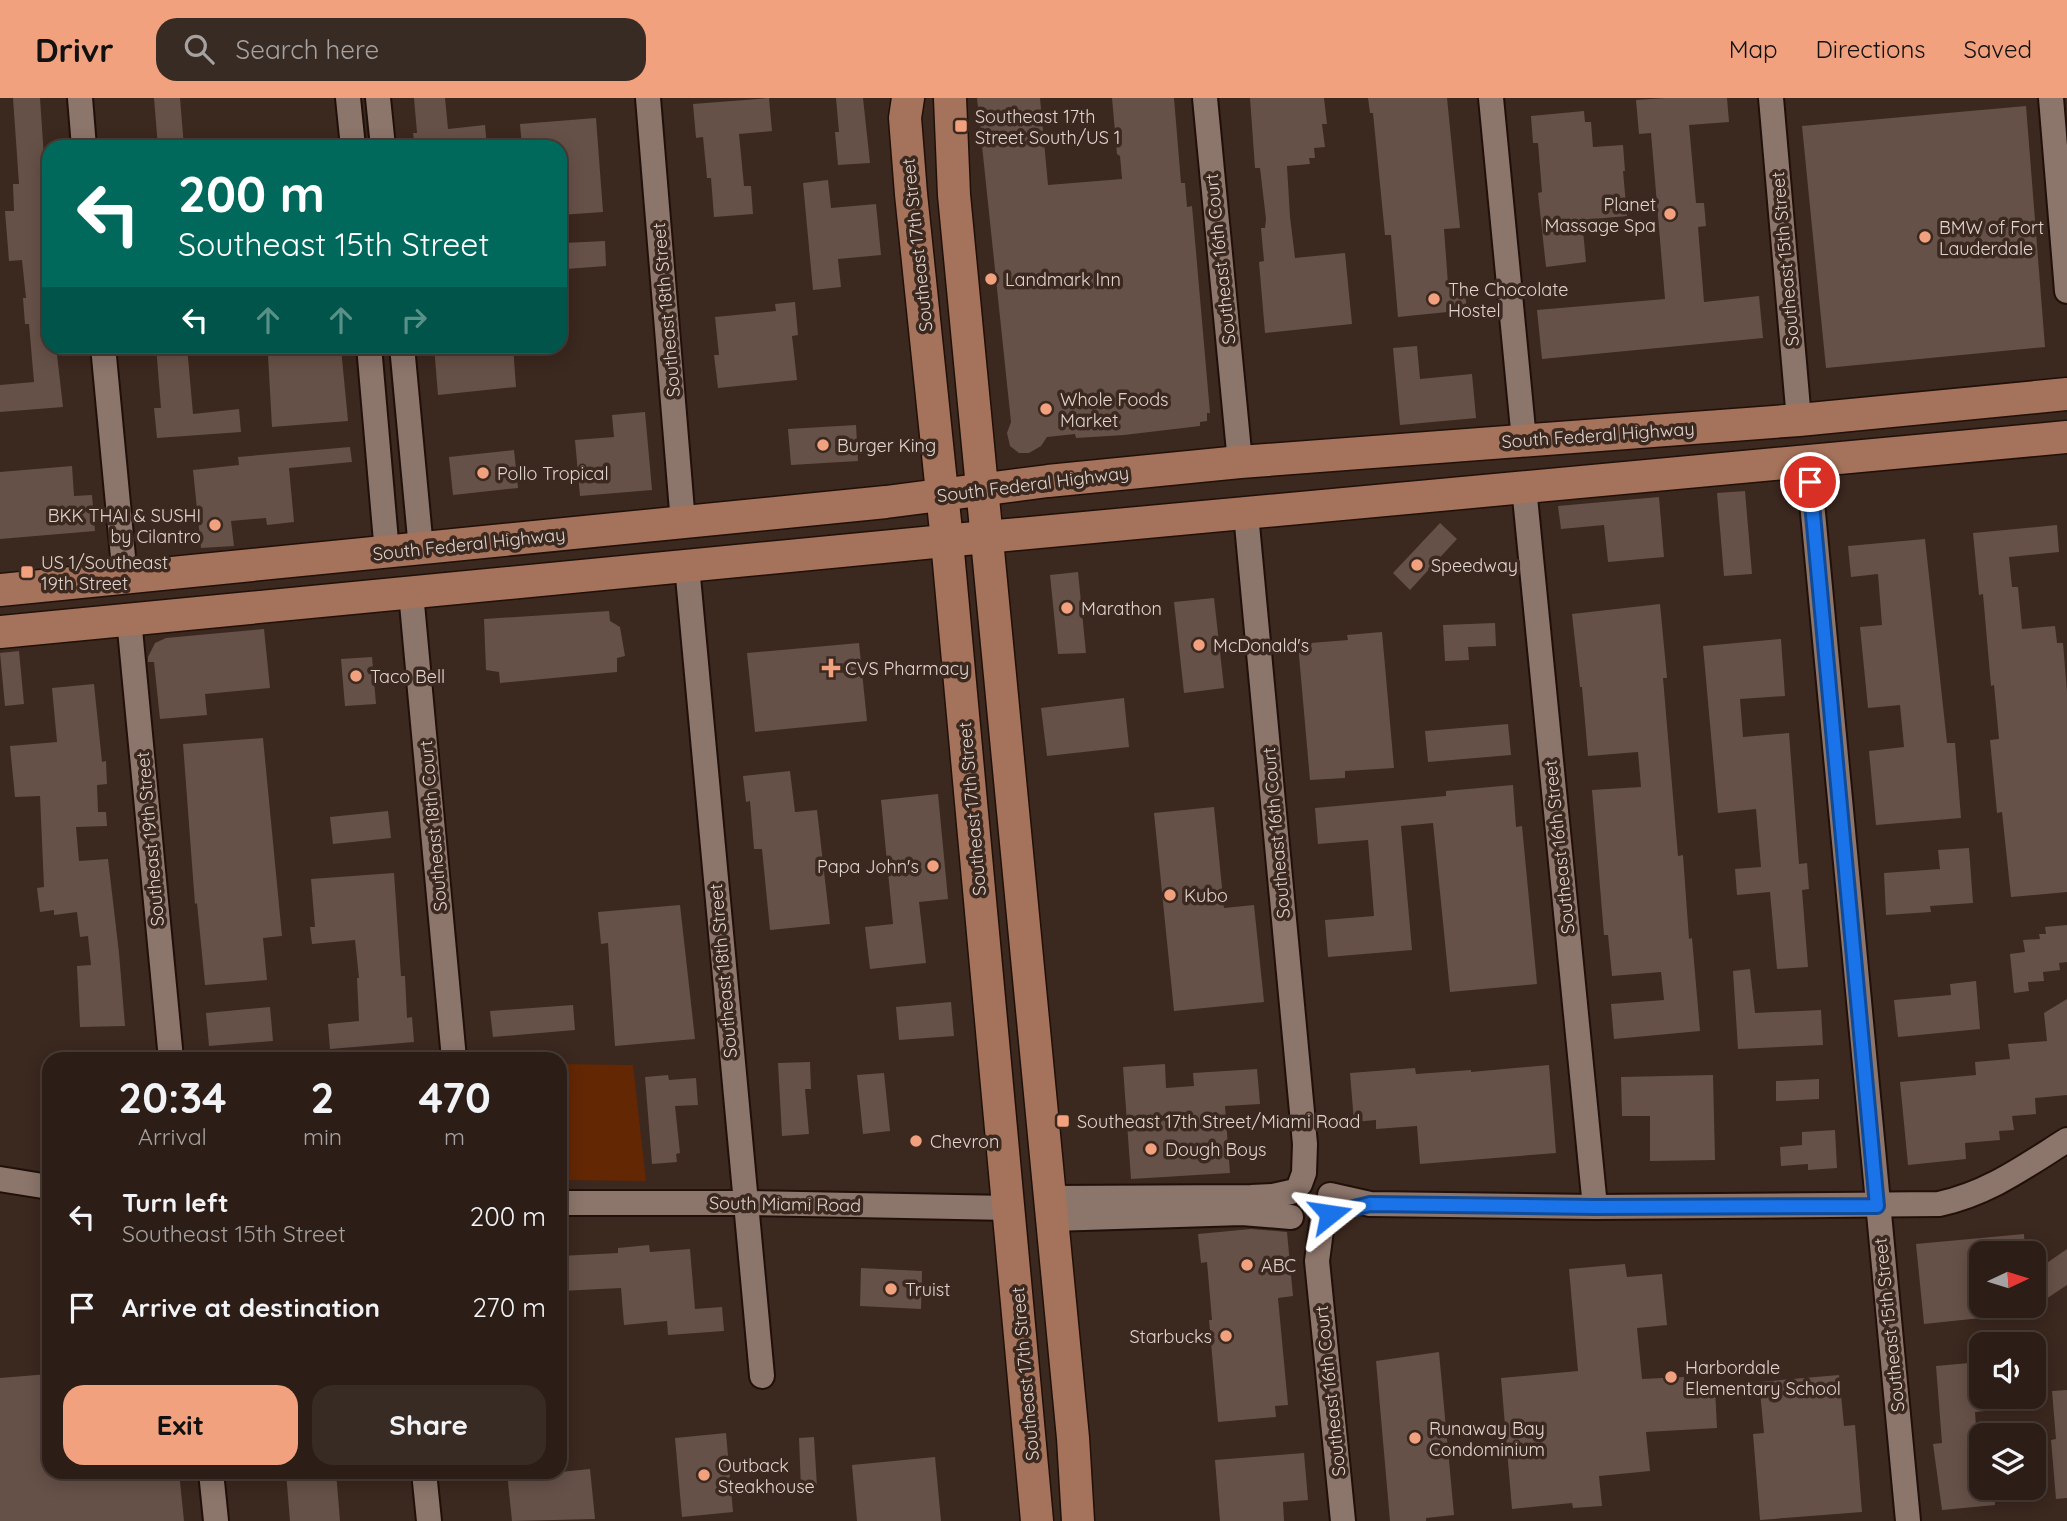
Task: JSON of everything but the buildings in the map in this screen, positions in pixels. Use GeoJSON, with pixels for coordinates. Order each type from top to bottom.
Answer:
{"type":"FeatureCollection","features":[{"type":"Feature","properties":{"kind":"main road"},"geometry":{"type":"LineString","coordinates":[[950,98],[954,195],[1073,1437],[1077,1521]]}},
{"type":"Feature","properties":{"kind":"main road","name":"Southeast 17th Street"},"geometry":{"type":"LineString","coordinates":[[905,105],[1037,1521]]}},
{"type":"Feature","properties":{"kind":"main road"},"geometry":{"type":"LineString","coordinates":[[918,260],[960,257]]}},
{"type":"Feature","properties":{"kind":"main road","name":"South Federal Highway"},"geometry":{"type":"LineString","coordinates":[[0,590],[683,523],[1240,462],[1799,420],[2067,394]]}},
{"type":"Feature","properties":{"kind":"main road"},"geometry":{"type":"LineString","coordinates":[[1808,460],[1818,443],[1833,430],[1838,416]]}},
{"type":"Feature","properties":{"kind":"main road"},"geometry":{"type":"LineString","coordinates":[[1739,467],[1775,446],[1799,420]]}},
{"type":"Feature","properties":{"kind":"main road"},"geometry":{"type":"LineString","coordinates":[[0,632],[2067,437]]}},
{"type":"Feature","properties":{"kind":"main road"},"geometry":{"type":"LineString","coordinates":[[411,593],[426,572],[466,545]]}},
{"type":"Feature","properties":{"kind":"main road"},"geometry":{"type":"LineString","coordinates":[[360,597],[421,549]]}},
{"type":"Feature","properties":{"kind":"main road"},"geometry":{"type":"LineString","coordinates":[[1009,1208],[1036,1234],[1056,1266]]}},
{"type":"Feature","properties":{"kind":"street"},"geometry":{"type":"LineString","coordinates":[[80,98],[83,140]]}},
{"type":"Feature","properties":{"kind":"street"},"geometry":{"type":"LineString","coordinates":[[348,98],[351,140]]}},
{"type":"Feature","properties":{"kind":"street"},"geometry":{"type":"LineString","coordinates":[[378,98],[382,140]]}},
{"type":"Feature","properties":{"kind":"street","name":"Southeast 18th Street"},"geometry":{"type":"LineString","coordinates":[[648,98],[683,523]]}},
{"type":"Feature","properties":{"kind":"street","name":"Southeast 16th Court"},"geometry":{"type":"LineString","coordinates":[[1205,98],[1240,462]]}},
{"type":"Feature","properties":{"kind":"street"},"geometry":{"type":"LineString","coordinates":[[1491,98],[1524,440]]}},
{"type":"Feature","properties":{"kind":"street","name":"Southeast 15th Street"},"geometry":{"type":"LineString","coordinates":[[1771,98],[1799,420]]}},
{"type":"Feature","properties":{"kind":"street"},"geometry":{"type":"LineString","coordinates":[[2051,98],[2067,290]]}},
{"type":"Feature","properties":{"kind":"street"},"geometry":{"type":"LineString","coordinates":[[104,354],[125,578]]}},
{"type":"Feature","properties":{"kind":"street"},"geometry":{"type":"LineString","coordinates":[[370,354],[387,553]]}},
{"type":"Feature","properties":{"kind":"street"},"geometry":{"type":"LineString","coordinates":[[403,354],[421,549]]}},
{"type":"Feature","properties":{"kind":"street","name":"Southeast 15th Street"},"geometry":{"type":"LineString","coordinates":[[1808,460],[1908,1521]]}},
{"type":"Feature","properties":{"kind":"street","name":"Southeast 16th Street"},"geometry":{"type":"LineString","coordinates":[[1524,487],[1595,1207]]}},
{"type":"Feature","properties":{"kind":"street","name":"Southeast 16th Court"},"geometry":{"type":"LineString","coordinates":[[1246,514],[1305,1153],[1304,1173],[1317,1261],[1343,1521]]}},
{"type":"Feature","properties":{"kind":"street","name":"Southeast 18th Street"},"geometry":{"type":"LineString","coordinates":[[687,566],[762,1376]]}},
{"type":"Feature","properties":{"kind":"street","name":"Southeast 18th Court"},"geometry":{"type":"LineString","coordinates":[[411,593],[453,1052]]}},
{"type":"Feature","properties":{"kind":"street","name":"Southeast 19th Street"},"geometry":{"type":"LineString","coordinates":[[129,619],[170,1052]]}},
{"type":"Feature","properties":{"kind":"street"},"geometry":{"type":"LineString","coordinates":[[1051,1208],[1242,1213],[1310,1205],[1370,1204],[1595,1207],[1938,1204],[1966,1198],[1999,1183],[2067,1140]]}},
{"type":"Feature","properties":{"kind":"street"},"geometry":{"type":"LineString","coordinates":[[0,1179],[42,1186]]}},
{"type":"Feature","properties":{"kind":"street","name":"South Miami Road"},"geometry":{"type":"LineString","coordinates":[[567,1203],[744,1202],[1009,1208]]}},
{"type":"Feature","properties":{"kind":"street"},"geometry":{"type":"LineString","coordinates":[[212,1479],[216,1521]]}},
{"type":"Feature","properties":{"kind":"street"},"geometry":{"type":"LineString","coordinates":[[425,1479],[429,1521]]}},
{"type":"Feature","properties":{"kind":"shaded area"},"geometry":{"type":"Polygon","coordinates":[[[567,1064],[633,1065],[646,1181],[567,1180],[567,1064]]]}},
{"type":"Feature","properties":{"kind":"place","name":"Southeast 17th Street South/US 1"},"geometry":{"type":"Point","coordinates":[961,126]}},
{"type":"Feature","properties":{"kind":"place","name":"Planet Massage Spa"},"geometry":{"type":"Point","coordinates":[1670,214]}},
{"type":"Feature","properties":{"kind":"place","name":"BMW of Fort Lauderdale"},"geometry":{"type":"Point","coordinates":[1925,237]}},
{"type":"Feature","properties":{"kind":"place","name":"Landmark Inn"},"geometry":{"type":"Point","coordinates":[991,279]}},
{"type":"Feature","properties":{"kind":"place","name":"The Chocolate Hostel"},"geometry":{"type":"Point","coordinates":[1434,299]}},
{"type":"Feature","properties":{"kind":"place","name":"Whole Foods Market"},"geometry":{"type":"Point","coordinates":[1046,409]}},
{"type":"Feature","properties":{"kind":"place","name":"Burger King"},"geometry":{"type":"Point","coordinates":[823,445]}},
{"type":"Feature","properties":{"kind":"place","name":"Pollo Tropical"},"geometry":{"type":"Point","coordinates":[483,473]}},
{"type":"Feature","properties":{"kind":"place","name":"BKK THAI & SUSHI by Cilantro"},"geometry":{"type":"Point","coordinates":[215,525]}},
{"type":"Feature","properties":{"kind":"place","name":"Speedway"},"geometry":{"type":"Point","coordinates":[1417,565]}},
{"type":"Feature","properties":{"kind":"place","name":"US 1/Southeast 19th Street"},"geometry":{"type":"Point","coordinates":[27,572]}},
{"type":"Feature","properties":{"kind":"place","name":"Marathon"},"geometry":{"type":"Point","coordinates":[1067,608]}},
{"type":"Feature","properties":{"kind":"place","name":"McDonald's"},"geometry":{"type":"Point","coordinates":[1199,645]}},
{"type":"Feature","properties":{"kind":"place","name":"CVS Pharmacy"},"geometry":{"type":"Point","coordinates":[831,668]}},
{"type":"Feature","properties":{"kind":"place","name":"Taco Bell"},"geometry":{"type":"Point","coordinates":[356,676]}},
{"type":"Feature","properties":{"kind":"place","name":"Papa John's"},"geometry":{"type":"Point","coordinates":[933,866]}},
{"type":"Feature","properties":{"kind":"place","name":"Kubo"},"geometry":{"type":"Point","coordinates":[1170,895]}},
{"type":"Feature","properties":{"kind":"place","name":"Southeast 17th Street/Miami Road"},"geometry":{"type":"Point","coordinates":[1063,1121]}},
{"type":"Feature","properties":{"kind":"place","name":"Chevron"},"geometry":{"type":"Point","coordinates":[916,1141]}},
{"type":"Feature","properties":{"kind":"place","name":"Dough Boys"},"geometry":{"type":"Point","coordinates":[1151,1149]}},
{"type":"Feature","properties":{"kind":"place","name":"ABC"},"geometry":{"type":"Point","coordinates":[1247,1265]}},
{"type":"Feature","properties":{"kind":"place","name":"Truist"},"geometry":{"type":"Point","coordinates":[891,1289]}},
{"type":"Feature","properties":{"kind":"place","name":"Starbucks"},"geometry":{"type":"Point","coordinates":[1226,1336]}},
{"type":"Feature","properties":{"kind":"place","name":"Harbordale Elementary School"},"geometry":{"type":"Point","coordinates":[1671,1377]}},
{"type":"Feature","properties":{"kind":"place","name":"Runaway Bay Condominium"},"geometry":{"type":"Point","coordinates":[1415,1438]}},
{"type":"Feature","properties":{"kind":"place","name":"Outback Steakhouse"},"geometry":{"type":"Point","coordinates":[704,1475]}},
{"type":"Feature","properties":{"kind":"route"},"geometry":{"type":"LineString","coordinates":[[1330,1214],[1370,1204],[1595,1207],[1877,1206],[1810,482]]}}]}
